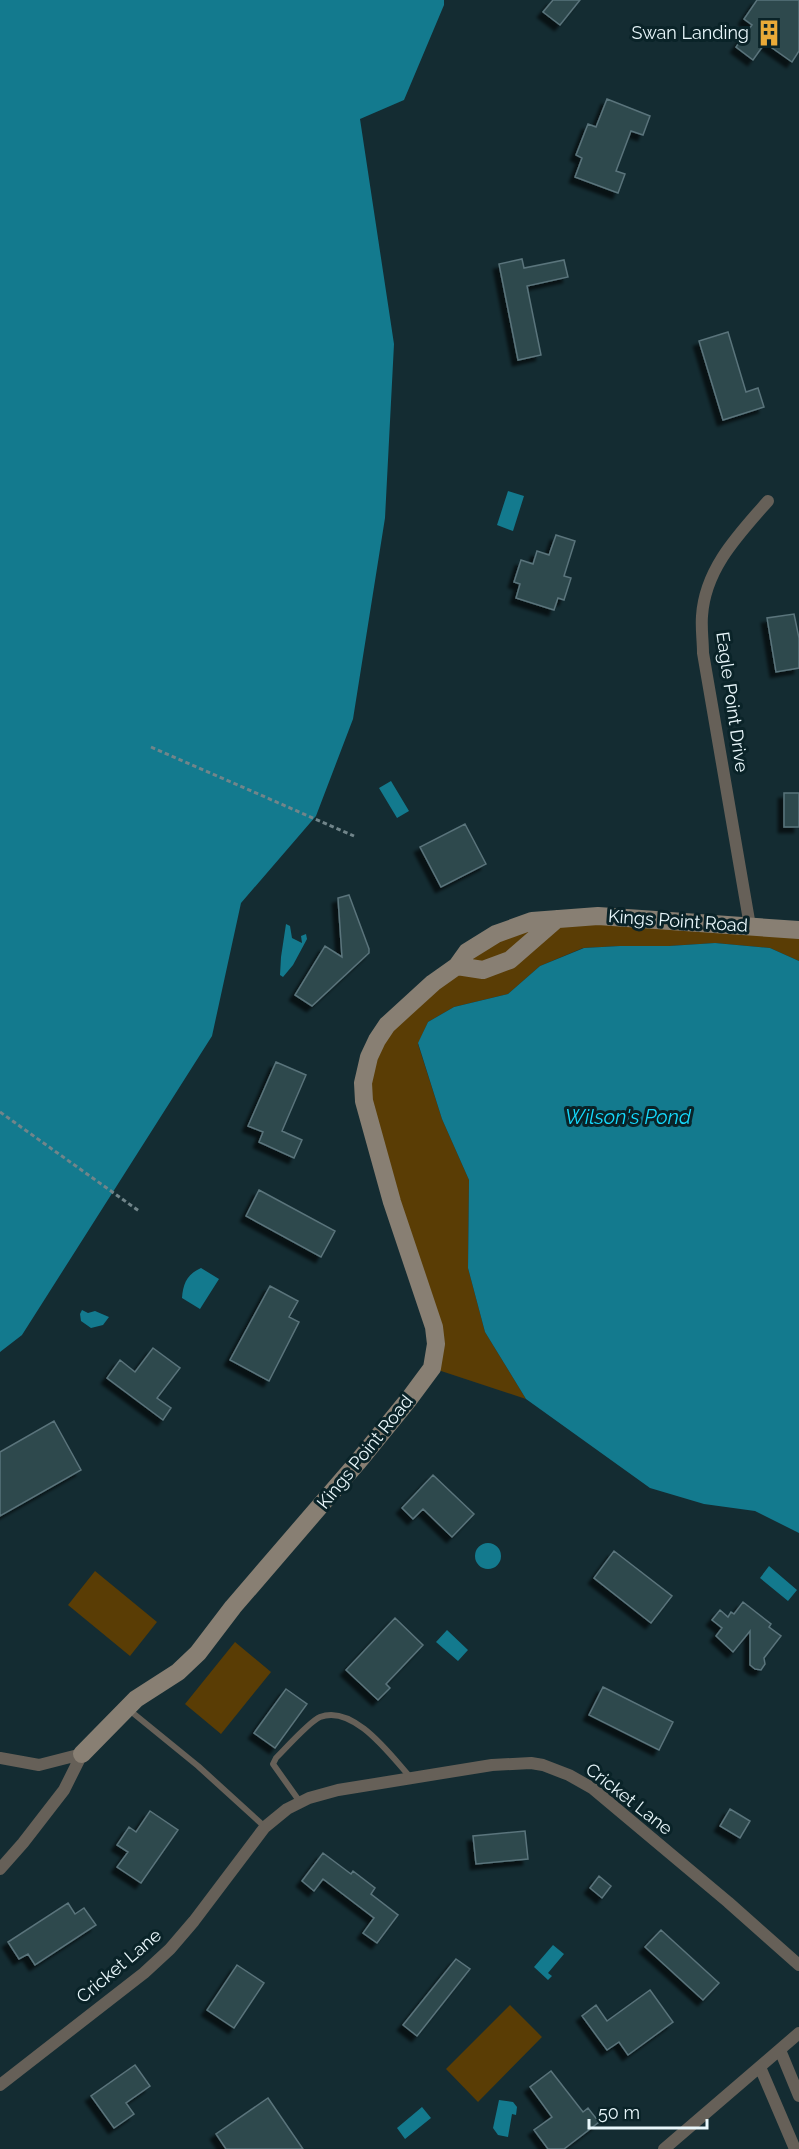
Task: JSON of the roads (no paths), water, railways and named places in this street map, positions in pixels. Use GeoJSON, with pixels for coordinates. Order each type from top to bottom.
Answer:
{"type":"FeatureCollection","features":[{"type":"Feature","properties":{"kind":"street","name":"Eagle Point Drive"},"geometry":{"type":"LineString","coordinates":[[750,926],[704,653],[702,616],[707,586],[715,569],[734,540],[768,501]]}},
{"type":"Feature","properties":{"kind":"street","name":"Kings Point Road"},"geometry":{"type":"LineString","coordinates":[[0,1869],[64,1790],[82,1754],[136,1700],[178,1672],[198,1653],[233,1607],[357,1463],[432,1368],[436,1344],[434,1327],[392,1202],[364,1101],[363,1083],[369,1057],[387,1025],[433,982],[457,966],[467,952],[496,934],[532,921],[597,916],[799,930]]}},
{"type":"Feature","properties":{"kind":"street"},"geometry":{"type":"LineString","coordinates":[[457,966],[483,970],[510,960],[557,919]]}},
{"type":"Feature","properties":{"kind":"street"},"geometry":{"type":"LineString","coordinates":[[0,1758],[39,1765],[82,1754]]}},
{"type":"Feature","properties":{"kind":"street","name":"Cricket Lane"},"geometry":{"type":"LineString","coordinates":[[0,2085],[144,1973],[170,1949],[265,1827],[287,1809],[309,1798],[338,1790],[492,1765],[531,1763],[569,1775],[592,1788],[799,1965]]}},
{"type":"Feature","properties":{"kind":"street"},"geometry":{"type":"LineString","coordinates":[[664,2149],[799,2033]]}},
{"type":"Feature","properties":{"kind":"street"},"geometry":{"type":"LineString","coordinates":[[780,2050],[799,2096]]}},
{"type":"Feature","properties":{"kind":"street"},"geometry":{"type":"LineString","coordinates":[[760,2067],[795,2149]]}},
{"type":"Feature","properties":{"kind":"lane"},"geometry":{"type":"LineString","coordinates":[[127,1709],[198,1766],[265,1827]]}},
{"type":"Feature","properties":{"kind":"lane"},"geometry":{"type":"LineString","coordinates":[[300,1802],[273,1764],[276,1758],[318,1718],[334,1714],[367,1730],[412,1778]]}},
{"type":"Feature","properties":{"kind":"water"},"geometry":{"type":"Polygon","coordinates":[[[0,0],[444,0],[444,5],[404,100],[360,119],[394,344],[385,518],[353,719],[316,816],[241,903],[212,1036],[22,1335],[0,1352],[0,0]]]}},
{"type":"Feature","properties":{"kind":"water"},"geometry":{"type":"Polygon","coordinates":[[[508,491],[524,496],[513,531],[497,525],[508,491]]]}},
{"type":"Feature","properties":{"kind":"water"},"geometry":{"type":"Polygon","coordinates":[[[391,781],[409,811],[397,818],[379,788],[391,781]]]}},
{"type":"Feature","properties":{"kind":"water"},"geometry":{"type":"Polygon","coordinates":[[[286,924],[290,926],[292,938],[302,943],[301,936],[306,934],[307,939],[293,965],[283,977],[280,975],[281,957],[286,924]]]}},
{"type":"Feature","properties":{"kind":"water","name":"Wilson's Pond"},"geometry":{"type":"Polygon","coordinates":[[[715,943],[770,948],[799,961],[799,1533],[755,1511],[704,1504],[650,1488],[526,1399],[485,1332],[468,1268],[469,1180],[442,1119],[418,1043],[428,1022],[454,1007],[508,994],[540,966],[584,948],[715,943]]]}},
{"type":"Feature","properties":{"kind":"water"},"geometry":{"type":"Polygon","coordinates":[[[201,1268],[219,1279],[200,1309],[182,1298],[187,1280],[192,1273],[201,1268]]]}},
{"type":"Feature","properties":{"kind":"water"},"geometry":{"type":"Polygon","coordinates":[[[82,1310],[88,1313],[95,1311],[109,1317],[103,1325],[91,1328],[81,1321],[82,1310]]]}},
{"type":"Feature","properties":{"kind":"water"},"geometry":{"type":"Polygon","coordinates":[[[488,1543],[497,1547],[501,1556],[497,1565],[488,1569],[479,1565],[475,1556],[479,1547],[488,1543]]]}},
{"type":"Feature","properties":{"kind":"water"},"geometry":{"type":"Polygon","coordinates":[[[769,1566],[797,1590],[788,1601],[760,1578],[769,1566]]]}},
{"type":"Feature","properties":{"kind":"water"},"geometry":{"type":"Polygon","coordinates":[[[447,1630],[468,1650],[458,1661],[436,1642],[447,1630]]]}},
{"type":"Feature","properties":{"kind":"water"},"geometry":{"type":"Polygon","coordinates":[[[553,1945],[564,1954],[548,1973],[552,1976],[548,1980],[534,1967],[553,1945]]]}},
{"type":"Feature","properties":{"kind":"water"},"geometry":{"type":"Polygon","coordinates":[[[499,2100],[513,2102],[517,2107],[516,2115],[512,2114],[508,2137],[498,2135],[493,2128],[499,2100]]]}},
{"type":"Feature","properties":{"kind":"water"},"geometry":{"type":"Polygon","coordinates":[[[422,2107],[431,2118],[405,2139],[397,2128],[422,2107]]]}},
{"type":"Feature","properties":{"kind":"place","name":"Swan Landing"},"geometry":{"type":"Point","coordinates":[769,33]}}]}
